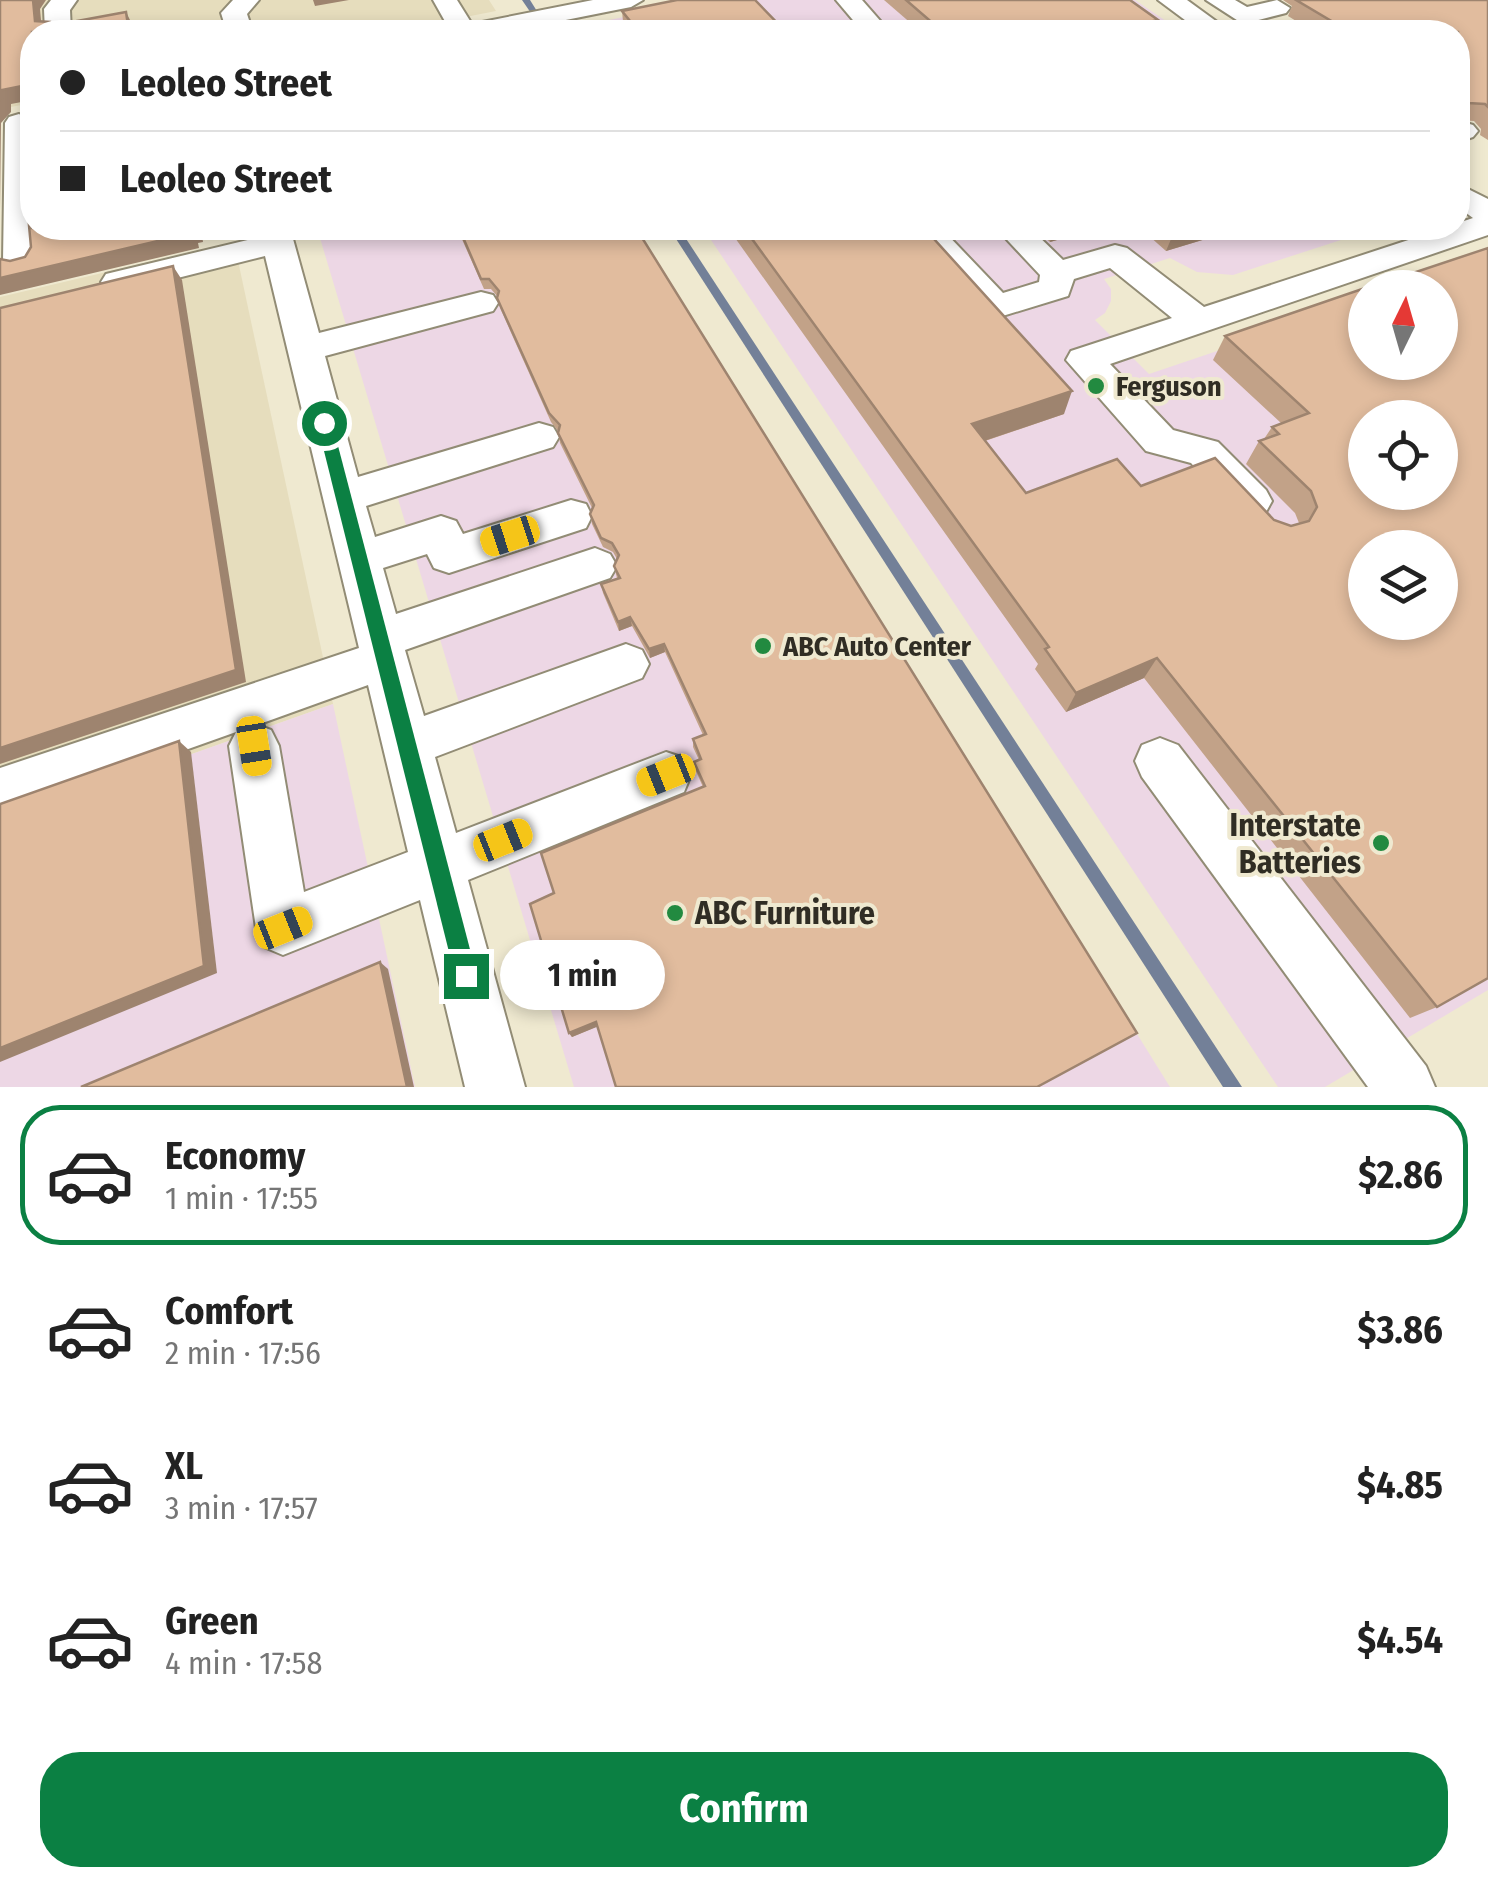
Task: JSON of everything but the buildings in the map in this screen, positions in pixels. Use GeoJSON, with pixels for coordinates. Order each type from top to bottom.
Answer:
{"type":"FeatureCollection","features":[{"type":"Feature","properties":{"kind":"street"},"geometry":{"type":"LineString","coordinates":[[236,20],[234,13],[247,0]]}},
{"type":"Feature","properties":{"kind":"street"},"geometry":{"type":"LineString","coordinates":[[532,20],[560,14],[596,20],[632,0]]}},
{"type":"Feature","properties":{"kind":"street"},"geometry":{"type":"LineString","coordinates":[[848,0],[867,20]]}},
{"type":"Feature","properties":{"kind":"street"},"geometry":{"type":"LineString","coordinates":[[1176,4],[1216,0],[1243,16],[1277,8]]}},
{"type":"Feature","properties":{"kind":"street"},"geometry":{"type":"LineString","coordinates":[[1176,4],[1200,20]]}},
{"type":"Feature","properties":{"kind":"street"},"geometry":{"type":"LineString","coordinates":[[17,123],[20,262]]}},
{"type":"Feature","properties":{"kind":"street"},"geometry":{"type":"LineString","coordinates":[[93,288],[262,240]]}},
{"type":"Feature","properties":{"kind":"street"},"geometry":{"type":"LineString","coordinates":[[277,240],[495,1087]]}},
{"type":"Feature","properties":{"kind":"street"},"geometry":{"type":"LineString","coordinates":[[935,240],[996,306],[1056,288],[1057,273],[1024,240]]}},
{"type":"Feature","properties":{"kind":"street"},"geometry":{"type":"LineString","coordinates":[[1277,527],[1204,452],[1160,441],[1084,360],[1440,240]]}},
{"type":"Feature","properties":{"kind":"street"},"geometry":{"type":"LineString","coordinates":[[1057,273],[1115,256],[1198,320]]}},
{"type":"Feature","properties":{"kind":"street"},"geometry":{"type":"LineString","coordinates":[[306,349],[481,303]]}},
{"type":"Feature","properties":{"kind":"street"},"geometry":{"type":"LineString","coordinates":[[343,497],[540,438]]}},
{"type":"Feature","properties":{"kind":"street"},"geometry":{"type":"LineString","coordinates":[[359,559],[441,532],[449,556],[572,516]]}},
{"type":"Feature","properties":{"kind":"street"},"geometry":{"type":"LineString","coordinates":[[0,792],[595,566]]}},
{"type":"Feature","properties":{"kind":"street"},"geometry":{"type":"LineString","coordinates":[[407,745],[626,664]]}},
{"type":"Feature","properties":{"kind":"street"},"geometry":{"type":"LineString","coordinates":[[254,746],[283,928],[666,775]]}},
{"type":"Feature","properties":{"kind":"street"},"geometry":{"type":"LineString","coordinates":[[1160,760],[1405,1087]]}},
{"type":"Feature","properties":{"kind":"shaded area"},"geometry":{"type":"Polygon","coordinates":[[[0,0],[489,0],[496,11],[450,20],[20,20],[20,105],[0,109],[0,0]]]}},
{"type":"Feature","properties":{"kind":"shaded area"},"geometry":{"type":"Polygon","coordinates":[[[707,0],[1135,0],[1164,20],[609,20],[707,0]]]}},
{"type":"Feature","properties":{"kind":"shaded area"},"geometry":{"type":"Polygon","coordinates":[[[321,240],[643,240],[1170,1087],[574,1087],[321,240]]]}},
{"type":"Feature","properties":{"kind":"shaded area"},"geometry":{"type":"Polygon","coordinates":[[[711,240],[1341,240],[1233,275],[1197,272],[1170,258],[1104,279],[1111,289],[1111,301],[1105,313],[1095,320],[1149,374],[1348,307],[1348,380],[1458,380],[1458,278],[1488,262],[1488,990],[1325,1087],[1278,1087],[711,240]]]}},
{"type":"Feature","properties":{"kind":"shaded area"},"geometry":{"type":"Polygon","coordinates":[[[234,242],[333,704],[0,822],[0,297],[234,242]]]}},
{"type":"Feature","properties":{"kind":"shaded area"},"geometry":{"type":"Polygon","coordinates":[[[333,704],[415,1087],[0,1087],[0,822],[333,704]]]}},
{"type":"Feature","properties":{"kind":"waterway"},"geometry":{"type":"LineString","coordinates":[[526,0],[539,20]]}},
{"type":"Feature","properties":{"kind":"waterway"},"geometry":{"type":"LineString","coordinates":[[682,240],[1233,1087]]}},
{"type":"Feature","properties":{"kind":"place","name":"Ferguson"},"geometry":{"type":"Point","coordinates":[1096,386]}},
{"type":"Feature","properties":{"kind":"place","name":"ABC Auto Center"},"geometry":{"type":"Point","coordinates":[763,646]}},
{"type":"Feature","properties":{"kind":"place","name":"Interstate Batteries"},"geometry":{"type":"Point","coordinates":[1381,843]}},
{"type":"Feature","properties":{"kind":"place","name":"ABC Furniture"},"geometry":{"type":"Point","coordinates":[675,913]}},
{"type":"Feature","properties":{"kind":"route"},"geometry":{"type":"LineString","coordinates":[[324,423],[466,976]]}}]}
